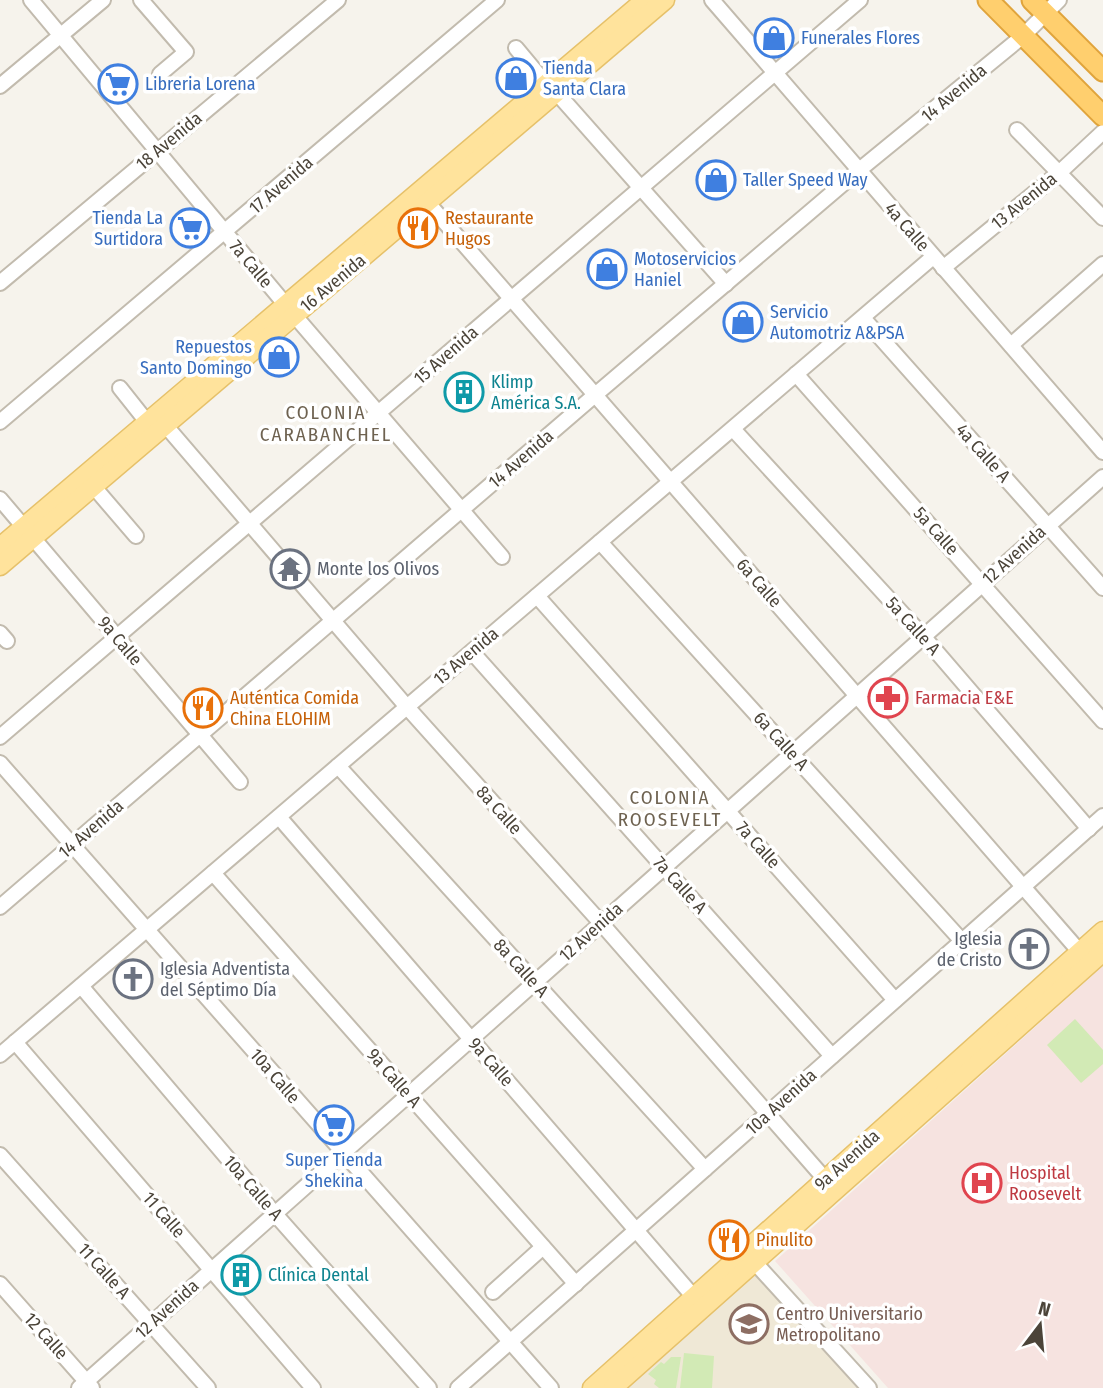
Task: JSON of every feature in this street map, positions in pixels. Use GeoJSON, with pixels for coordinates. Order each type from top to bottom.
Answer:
{"type":"FeatureCollection","features":[{"type":"Feature","properties":{"kind":"highway"},"geometry":{"type":"LineString","coordinates":[[988,0],[1103,116]]}},
{"type":"Feature","properties":{"kind":"highway"},"geometry":{"type":"LineString","coordinates":[[1045,4],[1103,71]]}},
{"type":"Feature","properties":{"kind":"main road","name":"16 Avenida"},"geometry":{"type":"LineString","coordinates":[[0,566],[28,533],[147,422],[428,203],[645,0]]}},
{"type":"Feature","properties":{"kind":"main road","name":"16 Avenida"},"geometry":{"type":"LineString","coordinates":[[0,547],[28,533],[94,487],[166,426],[290,310],[552,88],[665,0]]}},
{"type":"Feature","properties":{"kind":"main road","name":"9a Avenida"},"geometry":{"type":"LineString","coordinates":[[592,1388],[698,1302],[1091,956],[1103,931]]}},
{"type":"Feature","properties":{"kind":"main road","name":"9a Avenida"},"geometry":{"type":"LineString","coordinates":[[613,1388],[698,1302]]}},
{"type":"Feature","properties":{"kind":"street","name":"7a Calle"},"geometry":{"type":"LineString","coordinates":[[31,0],[290,310],[502,557]]}},
{"type":"Feature","properties":{"kind":"street"},"geometry":{"type":"LineString","coordinates":[[0,86],[103,0]]}},
{"type":"Feature","properties":{"kind":"street"},"geometry":{"type":"LineString","coordinates":[[141,0],[186,52],[160,74]]}},
{"type":"Feature","properties":{"kind":"street","name":"18 Avenida"},"geometry":{"type":"LineString","coordinates":[[0,283],[338,0]]}},
{"type":"Feature","properties":{"kind":"street","name":"17 Avenida"},"geometry":{"type":"LineString","coordinates":[[0,422],[498,0]]}},
{"type":"Feature","properties":{"kind":"street","name":"4a Calle"},"geometry":{"type":"LineString","coordinates":[[712,0],[858,172],[1103,452]]}},
{"type":"Feature","properties":{"kind":"street","name":"15 Avenida"},"geometry":{"type":"LineString","coordinates":[[0,737],[860,0]]}},
{"type":"Feature","properties":{"kind":"street","name":"14 Avenida"},"geometry":{"type":"LineString","coordinates":[[0,907],[595,395],[1023,36],[1045,4]]}},
{"type":"Feature","properties":{"kind":"street"},"geometry":{"type":"LineString","coordinates":[[516,48],[726,284]]}},
{"type":"Feature","properties":{"kind":"street"},"geometry":{"type":"LineString","coordinates":[[1017,130],[1103,218]]}},
{"type":"Feature","properties":{"kind":"street","name":"13 Avenida"},"geometry":{"type":"LineString","coordinates":[[0,1055],[796,374],[863,318],[1060,172],[1103,132]]}},
{"type":"Feature","properties":{"kind":"street","name":"6a Calle"},"geometry":{"type":"LineString","coordinates":[[428,203],[1023,887],[1091,956]]}},
{"type":"Feature","properties":{"kind":"street"},"geometry":{"type":"LineString","coordinates":[[1011,345],[1100,272]]}},
{"type":"Feature","properties":{"kind":"street","name":"4a Calle A"},"geometry":{"type":"LineString","coordinates":[[863,318],[1103,588]]}},
{"type":"Feature","properties":{"kind":"street","name":"5a Calle"},"geometry":{"type":"LineString","coordinates":[[796,374],[1103,721]]}},
{"type":"Feature","properties":{"kind":"street"},"geometry":{"type":"LineString","coordinates":[[120,388],[147,422]]}},
{"type":"Feature","properties":{"kind":"street","name":"8a Calle"},"geometry":{"type":"LineString","coordinates":[[166,426],[407,707],[601,923],[830,1185]]}},
{"type":"Feature","properties":{"kind":"street","name":"5a Calle A"},"geometry":{"type":"LineString","coordinates":[[733,429],[923,636],[1088,829]]}},
{"type":"Feature","properties":{"kind":"street","name":"12 Avenida"},"geometry":{"type":"LineString","coordinates":[[86,1386],[211,1270],[1103,477]]}},
{"type":"Feature","properties":{"kind":"street"},"geometry":{"type":"LineString","coordinates":[[94,487],[136,536]]}},
{"type":"Feature","properties":{"kind":"street","name":"9a Calle"},"geometry":{"type":"LineString","coordinates":[[0,499],[240,782]]}},
{"type":"Feature","properties":{"kind":"street","name":"6a Calle A"},"geometry":{"type":"LineString","coordinates":[[600,542],[962,941]]}},
{"type":"Feature","properties":{"kind":"street","name":"7a Calle"},"geometry":{"type":"LineString","coordinates":[[537,596],[895,1000]]}},
{"type":"Feature","properties":{"kind":"street","name":"7a Calle A"},"geometry":{"type":"LineString","coordinates":[[472,652],[832,1056]]}},
{"type":"Feature","properties":{"kind":"street","name":"10a Calle"},"geometry":{"type":"LineString","coordinates":[[0,763],[551,1388]]}},
{"type":"Feature","properties":{"kind":"street","name":"8a Calle A"},"geometry":{"type":"LineString","coordinates":[[338,766],[705,1169]]}},
{"type":"Feature","properties":{"kind":"street","name":"10a Avenida"},"geometry":{"type":"LineString","coordinates":[[458,1388],[1103,816]]}},
{"type":"Feature","properties":{"kind":"street","name":"9a Calle"},"geometry":{"type":"LineString","coordinates":[[279,817],[698,1302]]}},
{"type":"Feature","properties":{"kind":"street","name":"9a Calle A"},"geometry":{"type":"LineString","coordinates":[[213,873],[576,1284]]}},
{"type":"Feature","properties":{"kind":"street","name":"10a Calle A"},"geometry":{"type":"LineString","coordinates":[[81,986],[275,1214],[429,1388]]}},
{"type":"Feature","properties":{"kind":"street","name":"11 Calle"},"geometry":{"type":"LineString","coordinates":[[15,1042],[313,1388]]}},
{"type":"Feature","properties":{"kind":"street","name":"11 Calle A"},"geometry":{"type":"LineString","coordinates":[[0,1155],[208,1388]]}},
{"type":"Feature","properties":{"kind":"street"},"geometry":{"type":"LineString","coordinates":[[494,1292],[542,1247]]}},
{"type":"Feature","properties":{"kind":"street"},"geometry":{"type":"LineString","coordinates":[[749,1257],[869,1388]]}},
{"type":"Feature","properties":{"kind":"street","name":"12 Calle"},"geometry":{"type":"LineString","coordinates":[[0,1284],[86,1386]]}},
{"type":"Feature","properties":{"kind":"shaded area","name":"Hospital Roosevelt"},"geometry":{"type":"Polygon","coordinates":[[[1103,966],[1103,1388],[888,1388],[775,1261],[1103,966]]]}},
{"type":"Feature","properties":{"kind":"shaded area","name":"Centro Universitario Metropolitano"},"geometry":{"type":"Polygon","coordinates":[[[755,1273],[858,1388],[627,1388],[755,1273]]]}},
{"type":"Feature","properties":{"kind":"green space"},"geometry":{"type":"Polygon","coordinates":[[[1075,1019],[1103,1050],[1103,1064],[1081,1083],[1047,1045],[1075,1019]]]}},
{"type":"Feature","properties":{"kind":"green space"},"geometry":{"type":"Polygon","coordinates":[[[684,1353],[714,1356],[712,1388],[680,1388],[684,1353]]]}},
{"type":"Feature","properties":{"kind":"green space"},"geometry":{"type":"Polygon","coordinates":[[[671,1357],[681,1357],[676,1388],[659,1388],[654,1384],[656,1380],[648,1374],[671,1357]]]}},
{"type":"Feature","properties":{"kind":"place","name":"Funerales Flores"},"geometry":{"type":"Point","coordinates":[774,38]}},
{"type":"Feature","properties":{"kind":"place","name":"Tienda Santa Clara"},"geometry":{"type":"Point","coordinates":[516,78]}},
{"type":"Feature","properties":{"kind":"place","name":"Libreria Lorena"},"geometry":{"type":"Point","coordinates":[118,84]}},
{"type":"Feature","properties":{"kind":"place","name":"Taller Speed Way"},"geometry":{"type":"Point","coordinates":[716,180]}},
{"type":"Feature","properties":{"kind":"place","name":"Tienda La Surtidora"},"geometry":{"type":"Point","coordinates":[190,228]}},
{"type":"Feature","properties":{"kind":"place","name":"Restaurante Hugos"},"geometry":{"type":"Point","coordinates":[418,228]}},
{"type":"Feature","properties":{"kind":"place","name":"Motoservicios Haniel"},"geometry":{"type":"Point","coordinates":[607,269]}},
{"type":"Feature","properties":{"kind":"place","name":"Servicio Automotriz A&PSA"},"geometry":{"type":"Point","coordinates":[743,322]}},
{"type":"Feature","properties":{"kind":"place","name":"Repuestos Santo Domingo"},"geometry":{"type":"Point","coordinates":[279,357]}},
{"type":"Feature","properties":{"kind":"place","name":"Klimp América S.A."},"geometry":{"type":"Point","coordinates":[464,392]}},
{"type":"Feature","properties":{"kind":"place","name":"Monte los Olivos"},"geometry":{"type":"Point","coordinates":[290,569]}},
{"type":"Feature","properties":{"kind":"place","name":"Farmacia E&E"},"geometry":{"type":"Point","coordinates":[888,698]}},
{"type":"Feature","properties":{"kind":"place","name":"Auténtica Comida China ELOHIM"},"geometry":{"type":"Point","coordinates":[203,708]}},
{"type":"Feature","properties":{"kind":"place","name":"Iglesia de Cristo"},"geometry":{"type":"Point","coordinates":[1029,949]}},
{"type":"Feature","properties":{"kind":"place","name":"Iglesia Adventista del Séptimo Día"},"geometry":{"type":"Point","coordinates":[133,979]}},
{"type":"Feature","properties":{"kind":"place","name":"Super Tienda Shekina"},"geometry":{"type":"Point","coordinates":[334,1125]}},
{"type":"Feature","properties":{"kind":"place","name":"Hospital Roosevelt"},"geometry":{"type":"Point","coordinates":[982,1183]}},
{"type":"Feature","properties":{"kind":"place","name":"Pinulito"},"geometry":{"type":"Point","coordinates":[729,1240]}},
{"type":"Feature","properties":{"kind":"place","name":"Clínica Dental"},"geometry":{"type":"Point","coordinates":[241,1275]}},
{"type":"Feature","properties":{"kind":"place","name":"Centro Universitario Metropolitano"},"geometry":{"type":"Point","coordinates":[749,1324]}},
{"type":"Feature","properties":{"kind":"district","name":"COLONIA CARABANCHEL"},"geometry":{"type":"Point","coordinates":[326,423]}},
{"type":"Feature","properties":{"kind":"district","name":"COLONIA ROOSEVELT"},"geometry":{"type":"Point","coordinates":[670,808]}}]}
